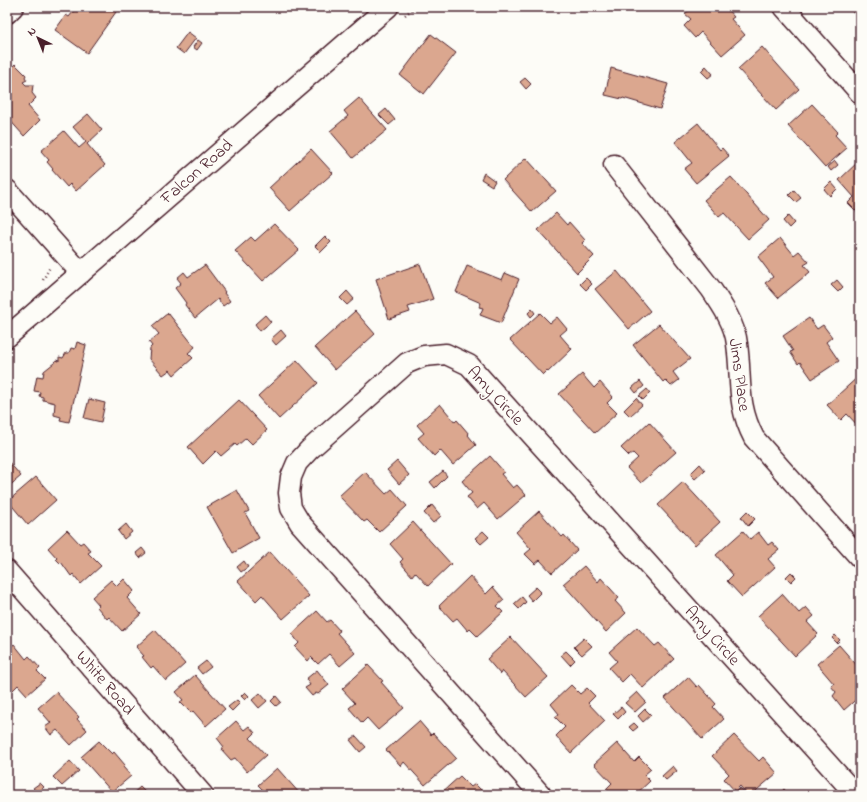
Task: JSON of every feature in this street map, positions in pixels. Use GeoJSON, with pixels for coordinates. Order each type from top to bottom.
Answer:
{"type":"FeatureCollection","features":[{"type":"Feature","properties":{"kind":"street"},"geometry":{"type":"LineString","coordinates":[[7,13],[13,7]]}},
{"type":"Feature","properties":{"kind":"street","name":"Falcon Road"},"geometry":{"type":"LineString","coordinates":[[7,337],[388,7]]}},
{"type":"Feature","properties":{"kind":"street"},"geometry":{"type":"LineString","coordinates":[[784,7],[860,93]]}},
{"type":"Feature","properties":{"kind":"street","name":"Jims Place"},"geometry":{"type":"LineString","coordinates":[[614,165],[723,306],[731,322],[737,343],[743,414],[754,438],[860,558]]}},
{"type":"Feature","properties":{"kind":"street"},"geometry":{"type":"LineString","coordinates":[[7,190],[81,273]]}},
{"type":"Feature","properties":{"kind":"street","name":"Amy Circle"},"geometry":{"type":"LineString","coordinates":[[541,795],[300,523],[291,508],[289,493],[291,477],[297,463],[309,450],[407,363],[424,356],[446,354],[469,365],[856,795]]}},
{"type":"Feature","properties":{"kind":"street","name":"White Road"},"geometry":{"type":"LineString","coordinates":[[7,571],[203,795]]}},
{"type":"Feature","properties":{"kind":"building"},"geometry":{"type":"Polygon","coordinates":[[[77,7],[108,7],[116,12],[87,53],[55,30],[66,15],[69,17],[77,7]]]}},
{"type":"Feature","properties":{"kind":"building"},"geometry":{"type":"Polygon","coordinates":[[[693,7],[725,7],[734,17],[731,19],[745,35],[722,55],[701,32],[695,38],[684,26],[691,19],[685,14],[693,7]]]}},
{"type":"Feature","properties":{"kind":"building"},"geometry":{"type":"Polygon","coordinates":[[[848,7],[860,7],[860,20],[848,7]]]}},
{"type":"Feature","properties":{"kind":"building"},"geometry":{"type":"Polygon","coordinates":[[[188,32],[196,38],[184,54],[176,48],[188,32]]]}},
{"type":"Feature","properties":{"kind":"building"},"geometry":{"type":"Polygon","coordinates":[[[431,34],[456,53],[424,94],[400,75],[431,34]]]}},
{"type":"Feature","properties":{"kind":"building"},"geometry":{"type":"Polygon","coordinates":[[[198,40],[202,43],[197,50],[193,47],[198,40]]]}},
{"type":"Feature","properties":{"kind":"building"},"geometry":{"type":"Polygon","coordinates":[[[762,47],[799,89],[776,110],[738,69],[762,47]]]}},
{"type":"Feature","properties":{"kind":"building"},"geometry":{"type":"Polygon","coordinates":[[[15,64],[26,75],[25,77],[27,80],[23,82],[26,85],[33,85],[32,93],[36,98],[28,106],[40,120],[24,136],[7,117],[7,72],[15,64]]]}},
{"type":"Feature","properties":{"kind":"building"},"geometry":{"type":"Polygon","coordinates":[[[706,66],[713,74],[708,78],[701,71],[706,66]]]}},
{"type":"Feature","properties":{"kind":"building"},"geometry":{"type":"Polygon","coordinates":[[[611,68],[668,84],[660,109],[623,98],[605,95],[611,68]]]}},
{"type":"Feature","properties":{"kind":"building"},"geometry":{"type":"Polygon","coordinates":[[[525,78],[531,84],[526,89],[520,82],[525,78]]]}},
{"type":"Feature","properties":{"kind":"building"},"geometry":{"type":"Polygon","coordinates":[[[359,98],[387,130],[353,158],[330,131],[348,116],[344,111],[359,98]]]}},
{"type":"Feature","properties":{"kind":"building"},"geometry":{"type":"Polygon","coordinates":[[[812,104],[838,132],[835,135],[847,148],[825,167],[788,126],[812,104]]]}},
{"type":"Feature","properties":{"kind":"building"},"geometry":{"type":"Polygon","coordinates":[[[386,109],[395,120],[389,125],[379,115],[386,109]]]}},
{"type":"Feature","properties":{"kind":"building"},"geometry":{"type":"Polygon","coordinates":[[[88,114],[102,130],[87,144],[105,165],[76,191],[70,184],[67,187],[52,170],[53,169],[47,162],[49,160],[41,151],[64,131],[79,148],[86,142],[73,127],[88,114]]]}},
{"type":"Feature","properties":{"kind":"building"},"geometry":{"type":"Polygon","coordinates":[[[698,123],[720,150],[722,148],[729,156],[696,183],[684,169],[692,163],[675,142],[698,123]]]}},
{"type":"Feature","properties":{"kind":"building"},"geometry":{"type":"Polygon","coordinates":[[[311,149],[333,173],[290,211],[269,188],[311,149]]]}},
{"type":"Feature","properties":{"kind":"building"},"geometry":{"type":"Polygon","coordinates":[[[526,158],[556,191],[532,212],[503,180],[526,158]]]}},
{"type":"Feature","properties":{"kind":"building"},"geometry":{"type":"Polygon","coordinates":[[[860,160],[860,211],[858,213],[848,203],[854,197],[839,180],[860,160]]]}},
{"type":"Feature","properties":{"kind":"building"},"geometry":{"type":"Polygon","coordinates":[[[835,161],[838,165],[831,171],[828,167],[835,161]]]}},
{"type":"Feature","properties":{"kind":"building"},"geometry":{"type":"Polygon","coordinates":[[[484,173],[495,181],[492,186],[481,179],[484,173]]]}},
{"type":"Feature","properties":{"kind":"building"},"geometry":{"type":"Polygon","coordinates":[[[731,177],[769,220],[748,239],[724,213],[719,217],[704,200],[731,177]]]}},
{"type":"Feature","properties":{"kind":"building"},"geometry":{"type":"Polygon","coordinates":[[[831,182],[837,189],[830,196],[824,189],[831,182]]]}},
{"type":"Feature","properties":{"kind":"building"},"geometry":{"type":"Polygon","coordinates":[[[794,190],[801,198],[796,202],[789,195],[794,190]]]}},
{"type":"Feature","properties":{"kind":"building"},"geometry":{"type":"Polygon","coordinates":[[[556,213],[567,225],[569,222],[585,240],[582,243],[594,256],[577,273],[538,230],[556,213]]]}},
{"type":"Feature","properties":{"kind":"building"},"geometry":{"type":"Polygon","coordinates":[[[788,216],[794,223],[789,228],[783,221],[788,216]]]}},
{"type":"Feature","properties":{"kind":"building"},"geometry":{"type":"Polygon","coordinates":[[[274,224],[299,250],[263,281],[235,251],[251,237],[255,241],[274,224]]]}},
{"type":"Feature","properties":{"kind":"building"},"geometry":{"type":"Polygon","coordinates":[[[325,236],[331,242],[321,252],[315,246],[325,236]]]}},
{"type":"Feature","properties":{"kind":"building"},"geometry":{"type":"Polygon","coordinates":[[[780,238],[794,255],[799,251],[809,262],[804,265],[810,272],[778,298],[765,283],[773,277],[758,257],[780,238]]]}},
{"type":"Feature","properties":{"kind":"building"},"geometry":{"type":"Polygon","coordinates":[[[420,264],[433,299],[408,307],[410,312],[389,319],[376,279],[420,264]]]}},
{"type":"Feature","properties":{"kind":"building"},"geometry":{"type":"Polygon","coordinates":[[[205,265],[230,301],[223,306],[218,299],[195,318],[175,288],[181,283],[177,278],[184,272],[188,277],[205,265]]]}},
{"type":"Feature","properties":{"kind":"building"},"geometry":{"type":"Polygon","coordinates":[[[467,266],[502,280],[505,273],[519,279],[501,323],[480,315],[483,308],[479,307],[481,303],[456,292],[467,266]]]}},
{"type":"Feature","properties":{"kind":"building"},"geometry":{"type":"Polygon","coordinates":[[[617,271],[650,311],[629,329],[595,289],[617,271]]]}},
{"type":"Feature","properties":{"kind":"building"},"geometry":{"type":"Polygon","coordinates":[[[586,278],[592,284],[586,290],[580,284],[586,278]]]}},
{"type":"Feature","properties":{"kind":"building"},"geometry":{"type":"Polygon","coordinates":[[[837,280],[843,287],[838,292],[831,285],[837,280]]]}},
{"type":"Feature","properties":{"kind":"building"},"geometry":{"type":"Polygon","coordinates":[[[347,291],[354,299],[347,305],[340,298],[347,291]]]}},
{"type":"Feature","properties":{"kind":"building"},"geometry":{"type":"Polygon","coordinates":[[[532,309],[535,313],[531,317],[528,313],[532,309]]]}},
{"type":"Feature","properties":{"kind":"building"},"geometry":{"type":"Polygon","coordinates":[[[355,311],[375,334],[335,370],[315,347],[355,311]]]}},
{"type":"Feature","properties":{"kind":"building"},"geometry":{"type":"Polygon","coordinates":[[[168,313],[195,347],[188,353],[193,358],[174,375],[170,370],[163,375],[149,359],[150,348],[152,346],[149,342],[159,334],[152,326],[168,313]]]}},
{"type":"Feature","properties":{"kind":"building"},"geometry":{"type":"Polygon","coordinates":[[[540,313],[550,323],[557,317],[567,329],[560,335],[572,349],[543,375],[510,340],[540,313]]]}},
{"type":"Feature","properties":{"kind":"building"},"geometry":{"type":"Polygon","coordinates":[[[265,315],[271,322],[260,331],[255,324],[265,315]]]}},
{"type":"Feature","properties":{"kind":"building"},"geometry":{"type":"Polygon","coordinates":[[[809,318],[817,329],[823,325],[832,337],[826,342],[839,361],[812,379],[800,362],[798,364],[790,352],[793,351],[783,336],[809,318]]]}},
{"type":"Feature","properties":{"kind":"building"},"geometry":{"type":"Polygon","coordinates":[[[659,324],[690,359],[673,372],[679,380],[671,386],[665,380],[663,382],[633,345],[659,324]]]}},
{"type":"Feature","properties":{"kind":"building"},"geometry":{"type":"Polygon","coordinates":[[[281,330],[286,336],[276,345],[271,339],[281,330]]]}},
{"type":"Feature","properties":{"kind":"building"},"geometry":{"type":"Polygon","coordinates":[[[77,342],[86,345],[69,422],[60,420],[61,417],[54,415],[55,403],[43,400],[43,397],[39,396],[40,392],[34,391],[37,376],[43,377],[44,371],[55,363],[56,360],[59,361],[59,357],[63,358],[66,353],[69,353],[71,348],[75,349],[77,342]]]}},
{"type":"Feature","properties":{"kind":"building"},"geometry":{"type":"Polygon","coordinates":[[[297,360],[318,383],[279,419],[258,396],[297,360]]]}},
{"type":"Feature","properties":{"kind":"building"},"geometry":{"type":"Polygon","coordinates":[[[582,374],[594,388],[600,382],[613,397],[607,403],[617,413],[595,433],[559,394],[582,374]]]}},
{"type":"Feature","properties":{"kind":"building"},"geometry":{"type":"Polygon","coordinates":[[[860,375],[860,428],[847,414],[841,420],[827,405],[860,375]]]}},
{"type":"Feature","properties":{"kind":"building"},"geometry":{"type":"Polygon","coordinates":[[[640,381],[644,386],[636,393],[632,388],[640,381]]]}},
{"type":"Feature","properties":{"kind":"building"},"geometry":{"type":"Polygon","coordinates":[[[647,389],[650,393],[643,400],[639,396],[647,389]]]}},
{"type":"Feature","properties":{"kind":"building"},"geometry":{"type":"Polygon","coordinates":[[[636,398],[642,405],[630,416],[624,410],[636,398]]]}},
{"type":"Feature","properties":{"kind":"building"},"geometry":{"type":"Polygon","coordinates":[[[89,399],[105,403],[101,422],[84,418],[89,399]]]}},
{"type":"Feature","properties":{"kind":"building"},"geometry":{"type":"Polygon","coordinates":[[[239,400],[267,430],[252,444],[246,438],[237,446],[235,444],[221,456],[216,451],[203,464],[188,447],[239,400]]]}},
{"type":"Feature","properties":{"kind":"building"},"geometry":{"type":"Polygon","coordinates":[[[440,404],[455,422],[457,420],[476,445],[453,465],[440,450],[434,456],[418,438],[424,433],[417,425],[440,404]]]}},
{"type":"Feature","properties":{"kind":"building"},"geometry":{"type":"Polygon","coordinates":[[[649,422],[676,452],[641,483],[627,468],[638,458],[633,453],[629,456],[621,448],[649,422]]]}},
{"type":"Feature","properties":{"kind":"building"},"geometry":{"type":"Polygon","coordinates":[[[490,456],[504,472],[501,474],[513,488],[517,485],[526,495],[498,519],[484,503],[477,509],[467,497],[472,493],[462,481],[490,456]]]}},
{"type":"Feature","properties":{"kind":"building"},"geometry":{"type":"Polygon","coordinates":[[[7,460],[21,476],[7,488],[7,460]]]}},
{"type":"Feature","properties":{"kind":"building"},"geometry":{"type":"Polygon","coordinates":[[[397,461],[409,475],[399,484],[387,470],[397,461]]]}},
{"type":"Feature","properties":{"kind":"building"},"geometry":{"type":"Polygon","coordinates":[[[700,464],[705,470],[695,479],[690,474],[700,464]]]}},
{"type":"Feature","properties":{"kind":"building"},"geometry":{"type":"Polygon","coordinates":[[[443,471],[447,476],[435,488],[430,482],[443,471]]]}},
{"type":"Feature","properties":{"kind":"building"},"geometry":{"type":"Polygon","coordinates":[[[365,472],[386,494],[392,489],[407,506],[379,532],[367,520],[364,522],[339,496],[365,472]]]}},
{"type":"Feature","properties":{"kind":"building"},"geometry":{"type":"Polygon","coordinates":[[[36,477],[56,500],[28,525],[8,501],[36,477]]]}},
{"type":"Feature","properties":{"kind":"building"},"geometry":{"type":"Polygon","coordinates":[[[683,482],[720,522],[695,545],[658,505],[683,482]]]}},
{"type":"Feature","properties":{"kind":"building"},"geometry":{"type":"Polygon","coordinates":[[[237,490],[249,511],[245,513],[259,538],[233,553],[207,507],[237,490]]]}},
{"type":"Feature","properties":{"kind":"building"},"geometry":{"type":"Polygon","coordinates":[[[432,505],[441,516],[433,523],[424,513],[432,505]]]}},
{"type":"Feature","properties":{"kind":"building"},"geometry":{"type":"Polygon","coordinates":[[[539,511],[562,537],[564,535],[577,550],[552,573],[540,560],[535,564],[525,554],[531,549],[516,532],[539,511]]]}},
{"type":"Feature","properties":{"kind":"building"},"geometry":{"type":"Polygon","coordinates":[[[747,511],[755,519],[748,526],[741,517],[747,511]]]}},
{"type":"Feature","properties":{"kind":"building"},"geometry":{"type":"Polygon","coordinates":[[[413,522],[451,564],[428,586],[415,572],[412,576],[400,562],[403,559],[390,544],[413,522]]]}},
{"type":"Feature","properties":{"kind":"building"},"geometry":{"type":"Polygon","coordinates":[[[126,524],[132,532],[124,539],[118,531],[126,524]]]}},
{"type":"Feature","properties":{"kind":"building"},"geometry":{"type":"Polygon","coordinates":[[[67,530],[80,544],[83,542],[91,551],[88,553],[101,566],[81,584],[73,574],[71,576],[48,548],[67,530]]]}},
{"type":"Feature","properties":{"kind":"building"},"geometry":{"type":"Polygon","coordinates":[[[483,531],[489,537],[481,544],[475,538],[483,531]]]}},
{"type":"Feature","properties":{"kind":"building"},"geometry":{"type":"Polygon","coordinates":[[[743,531],[750,539],[758,532],[768,545],[772,542],[779,550],[768,559],[775,567],[742,597],[727,581],[733,575],[716,555],[743,531]]]}},
{"type":"Feature","properties":{"kind":"building"},"geometry":{"type":"Polygon","coordinates":[[[142,548],[146,553],[140,558],[136,553],[142,548]]]}},
{"type":"Feature","properties":{"kind":"building"},"geometry":{"type":"Polygon","coordinates":[[[270,552],[309,596],[283,619],[262,595],[256,601],[238,581],[270,552]]]}},
{"type":"Feature","properties":{"kind":"building"},"geometry":{"type":"Polygon","coordinates":[[[244,561],[248,567],[241,572],[237,567],[244,561]]]}},
{"type":"Feature","properties":{"kind":"building"},"geometry":{"type":"Polygon","coordinates":[[[584,566],[598,582],[601,578],[619,598],[615,601],[626,613],[606,632],[563,584],[584,566]]]}},
{"type":"Feature","properties":{"kind":"building"},"geometry":{"type":"Polygon","coordinates":[[[791,572],[796,577],[791,582],[786,577],[791,572]]]}},
{"type":"Feature","properties":{"kind":"building"},"geometry":{"type":"Polygon","coordinates":[[[470,576],[486,594],[493,587],[504,600],[497,606],[503,612],[477,636],[470,629],[468,631],[457,618],[453,621],[439,606],[470,576]]]}},
{"type":"Feature","properties":{"kind":"building"},"geometry":{"type":"Polygon","coordinates":[[[124,579],[134,591],[127,598],[141,614],[122,631],[109,617],[107,619],[97,607],[99,605],[92,597],[111,580],[117,586],[124,579]]]}},
{"type":"Feature","properties":{"kind":"building"},"geometry":{"type":"Polygon","coordinates":[[[536,587],[541,592],[532,601],[527,595],[536,587]]]}},
{"type":"Feature","properties":{"kind":"building"},"geometry":{"type":"Polygon","coordinates":[[[782,594],[799,613],[806,607],[814,616],[807,622],[818,634],[795,656],[758,616],[782,594]]]}},
{"type":"Feature","properties":{"kind":"building"},"geometry":{"type":"Polygon","coordinates":[[[522,597],[526,602],[519,609],[514,604],[522,597]]]}},
{"type":"Feature","properties":{"kind":"building"},"geometry":{"type":"Polygon","coordinates":[[[317,611],[327,622],[330,620],[340,631],[337,633],[355,653],[340,666],[329,654],[318,664],[311,657],[308,661],[295,647],[299,643],[292,634],[317,611]]]}},
{"type":"Feature","properties":{"kind":"building"},"geometry":{"type":"Polygon","coordinates":[[[637,627],[655,646],[659,643],[674,659],[643,688],[630,674],[622,682],[609,668],[617,661],[609,652],[637,627]]]}},
{"type":"Feature","properties":{"kind":"building"},"geometry":{"type":"Polygon","coordinates":[[[155,630],[185,664],[166,681],[153,666],[151,668],[142,657],[144,656],[136,647],[155,630]]]}},
{"type":"Feature","properties":{"kind":"building"},"geometry":{"type":"Polygon","coordinates":[[[835,635],[840,640],[837,643],[832,638],[835,635]]]}},
{"type":"Feature","properties":{"kind":"building"},"geometry":{"type":"Polygon","coordinates":[[[511,637],[548,677],[526,697],[502,671],[500,674],[487,659],[511,637]]]}},
{"type":"Feature","properties":{"kind":"building"},"geometry":{"type":"Polygon","coordinates":[[[584,638],[592,646],[582,655],[574,647],[584,638]]]}},
{"type":"Feature","properties":{"kind":"building"},"geometry":{"type":"Polygon","coordinates":[[[14,644],[26,659],[29,656],[40,668],[37,671],[45,679],[27,695],[18,685],[11,692],[7,688],[7,650],[14,644]]]}},
{"type":"Feature","properties":{"kind":"building"},"geometry":{"type":"Polygon","coordinates":[[[839,645],[860,669],[860,696],[844,710],[833,696],[836,692],[831,686],[834,684],[817,664],[839,645]]]}},
{"type":"Feature","properties":{"kind":"building"},"geometry":{"type":"Polygon","coordinates":[[[566,651],[575,660],[570,665],[561,655],[566,651]]]}},
{"type":"Feature","properties":{"kind":"building"},"geometry":{"type":"Polygon","coordinates":[[[206,661],[211,667],[202,674],[197,668],[206,661]]]}},
{"type":"Feature","properties":{"kind":"building"},"geometry":{"type":"Polygon","coordinates":[[[368,665],[383,681],[381,682],[404,708],[378,730],[367,718],[362,723],[349,708],[355,703],[342,689],[368,665]]]}},
{"type":"Feature","properties":{"kind":"building"},"geometry":{"type":"Polygon","coordinates":[[[317,670],[329,685],[318,694],[316,693],[312,696],[305,688],[310,685],[306,679],[317,670]]]}},
{"type":"Feature","properties":{"kind":"building"},"geometry":{"type":"Polygon","coordinates":[[[195,675],[225,709],[206,726],[193,711],[191,713],[180,702],[183,700],[176,692],[195,675]]]}},
{"type":"Feature","properties":{"kind":"building"},"geometry":{"type":"Polygon","coordinates":[[[688,677],[697,687],[699,685],[716,704],[713,707],[724,719],[702,739],[665,698],[688,677]]]}},
{"type":"Feature","properties":{"kind":"building"},"geometry":{"type":"Polygon","coordinates":[[[571,685],[580,694],[587,688],[595,696],[588,703],[605,721],[571,753],[556,736],[565,727],[555,717],[559,714],[551,704],[571,685]]]}},
{"type":"Feature","properties":{"kind":"building"},"geometry":{"type":"Polygon","coordinates":[[[56,692],[79,717],[77,719],[87,730],[71,745],[57,730],[51,735],[45,727],[51,723],[38,708],[56,692]]]}},
{"type":"Feature","properties":{"kind":"building"},"geometry":{"type":"Polygon","coordinates":[[[245,692],[249,696],[245,700],[241,696],[245,692]]]}},
{"type":"Feature","properties":{"kind":"building"},"geometry":{"type":"Polygon","coordinates":[[[637,692],[646,702],[635,712],[625,703],[637,692]]]}},
{"type":"Feature","properties":{"kind":"building"},"geometry":{"type":"Polygon","coordinates":[[[260,693],[267,701],[259,708],[252,700],[260,693]]]}},
{"type":"Feature","properties":{"kind":"building"},"geometry":{"type":"Polygon","coordinates":[[[276,696],[281,702],[276,706],[271,701],[276,696]]]}},
{"type":"Feature","properties":{"kind":"building"},"geometry":{"type":"Polygon","coordinates":[[[237,700],[240,703],[232,711],[228,707],[237,700]]]}},
{"type":"Feature","properties":{"kind":"building"},"geometry":{"type":"Polygon","coordinates":[[[621,707],[625,712],[618,719],[613,714],[621,707]]]}},
{"type":"Feature","properties":{"kind":"building"},"geometry":{"type":"Polygon","coordinates":[[[645,709],[651,715],[643,722],[638,716],[645,709]]]}},
{"type":"Feature","properties":{"kind":"building"},"geometry":{"type":"Polygon","coordinates":[[[236,721],[244,730],[249,726],[255,733],[250,738],[266,755],[247,772],[235,758],[231,760],[221,749],[224,747],[217,738],[236,721]]]}},
{"type":"Feature","properties":{"kind":"building"},"geometry":{"type":"Polygon","coordinates":[[[419,721],[431,735],[433,733],[456,758],[425,785],[404,762],[401,766],[386,750],[419,721]]]}},
{"type":"Feature","properties":{"kind":"building"},"geometry":{"type":"Polygon","coordinates":[[[634,723],[638,727],[633,731],[629,727],[634,723]]]}},
{"type":"Feature","properties":{"kind":"building"},"geometry":{"type":"Polygon","coordinates":[[[734,735],[759,761],[763,757],[777,773],[751,795],[748,795],[740,786],[735,791],[724,779],[729,774],[712,756],[734,735]]]}},
{"type":"Feature","properties":{"kind":"building"},"geometry":{"type":"Polygon","coordinates":[[[356,736],[366,747],[360,752],[350,740],[356,736]]]}},
{"type":"Feature","properties":{"kind":"building"},"geometry":{"type":"Polygon","coordinates":[[[99,741],[112,754],[114,752],[125,765],[123,767],[131,776],[112,792],[81,757],[99,741]]]}},
{"type":"Feature","properties":{"kind":"building"},"geometry":{"type":"Polygon","coordinates":[[[617,743],[634,762],[639,757],[651,769],[644,775],[650,781],[635,795],[612,795],[606,789],[612,783],[594,764],[617,743]]]}},
{"type":"Feature","properties":{"kind":"building"},"geometry":{"type":"Polygon","coordinates":[[[70,761],[79,771],[62,786],[53,777],[70,761]]]}},
{"type":"Feature","properties":{"kind":"building"},"geometry":{"type":"Polygon","coordinates":[[[673,766],[677,771],[666,780],[662,776],[673,766]]]}},
{"type":"Feature","properties":{"kind":"building"},"geometry":{"type":"Polygon","coordinates":[[[277,768],[301,795],[268,795],[258,785],[277,768]]]}},
{"type":"Feature","properties":{"kind":"building"},"geometry":{"type":"Polygon","coordinates":[[[460,776],[471,787],[475,784],[486,795],[440,795],[460,776]]]}},
{"type":"Feature","properties":{"kind":"building"},"geometry":{"type":"Polygon","coordinates":[[[40,783],[44,787],[38,793],[33,788],[40,783]]]}},
{"type":"Feature","properties":{"kind":"building"},"geometry":{"type":"Polygon","coordinates":[[[140,787],[148,795],[131,795],[140,787]]]}},
{"type":"Feature","properties":{"kind":"building"},"geometry":{"type":"Polygon","coordinates":[[[740,788],[746,795],[733,794],[740,788]]]}},
{"type":"Feature","properties":{"kind":"building"},"geometry":{"type":"Polygon","coordinates":[[[784,789],[789,795],[778,795],[784,789]]]}}]}
